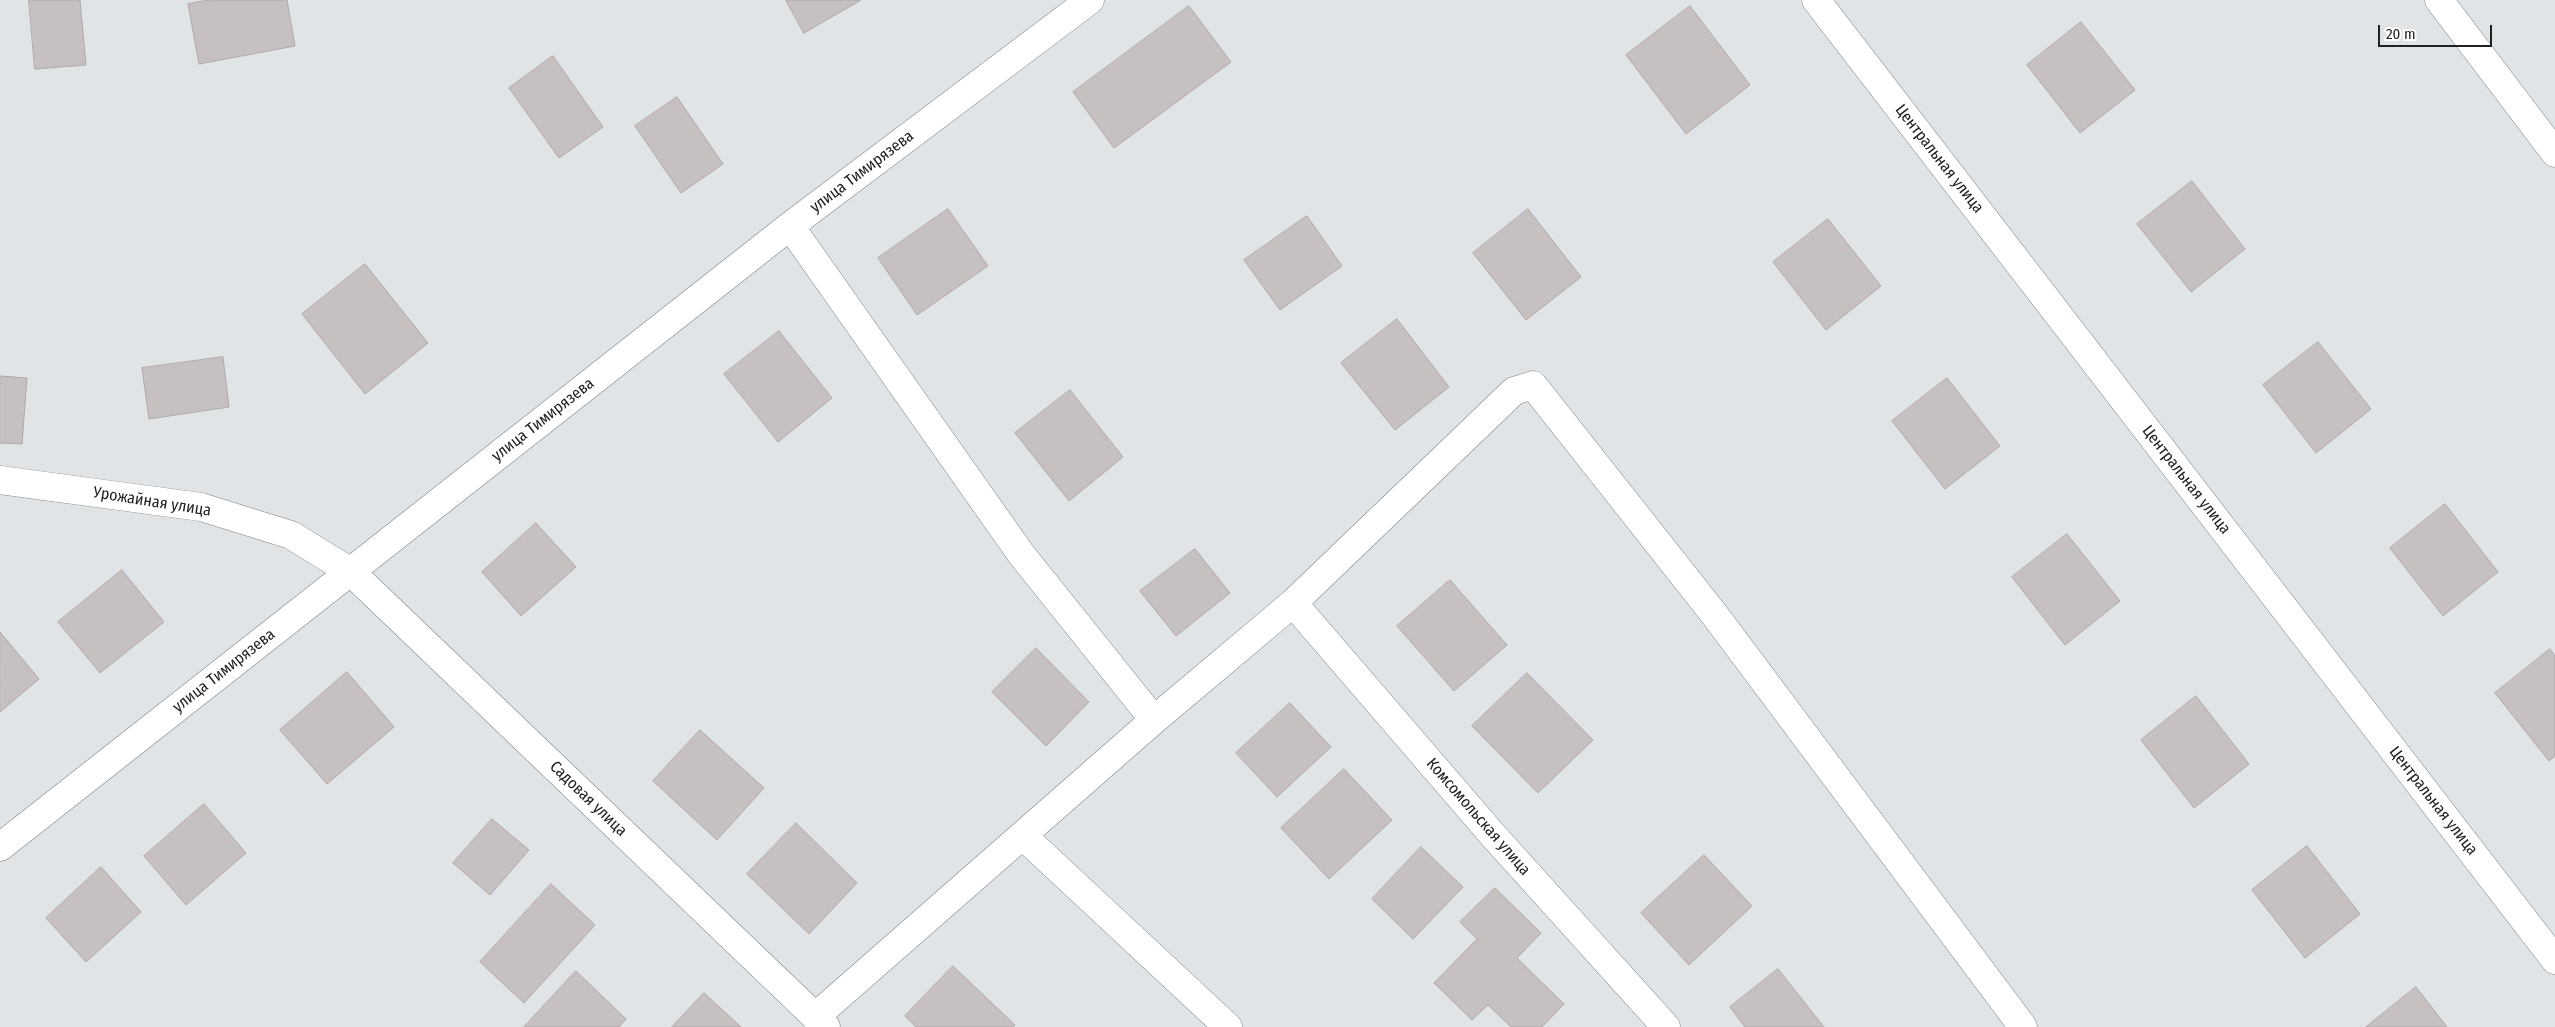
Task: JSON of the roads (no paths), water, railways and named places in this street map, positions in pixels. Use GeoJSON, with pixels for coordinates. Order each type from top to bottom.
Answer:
{"type":"FeatureCollection","features":[{"type":"Feature","properties":{"kind":"street","name":"улица Тимирязева"},"geometry":{"type":"LineString","coordinates":[[0,847],[790,226],[1090,0]]}},
{"type":"Feature","properties":{"kind":"street","name":"Центральная улица"},"geometry":{"type":"LineString","coordinates":[[1816,0],[2555,960]]}},
{"type":"Feature","properties":{"kind":"street"},"geometry":{"type":"LineString","coordinates":[[2439,0],[2555,153]]}},
{"type":"Feature","properties":{"kind":"street"},"geometry":{"type":"LineString","coordinates":[[790,226],[1022,554],[1154,720]]}},
{"type":"Feature","properties":{"kind":"street"},"geometry":{"type":"LineString","coordinates":[[820,1022],[1022,836],[1154,720],[1293,603],[1514,391],[1533,385],[1714,614],[2023,1027]]}},
{"type":"Feature","properties":{"kind":"street","name":"Урожайная улица"},"geometry":{"type":"LineString","coordinates":[[0,480],[201,507],[291,535],[350,572]]}},
{"type":"Feature","properties":{"kind":"street","name":"Садовая улица"},"geometry":{"type":"LineString","coordinates":[[350,572],[820,1022]]}},
{"type":"Feature","properties":{"kind":"street","name":"Комсомольская улица"},"geometry":{"type":"LineString","coordinates":[[1293,603],[1491,833],[1666,1027]]}},
{"type":"Feature","properties":{"kind":"street"},"geometry":{"type":"LineString","coordinates":[[1022,836],[1228,1027]]}}]}
